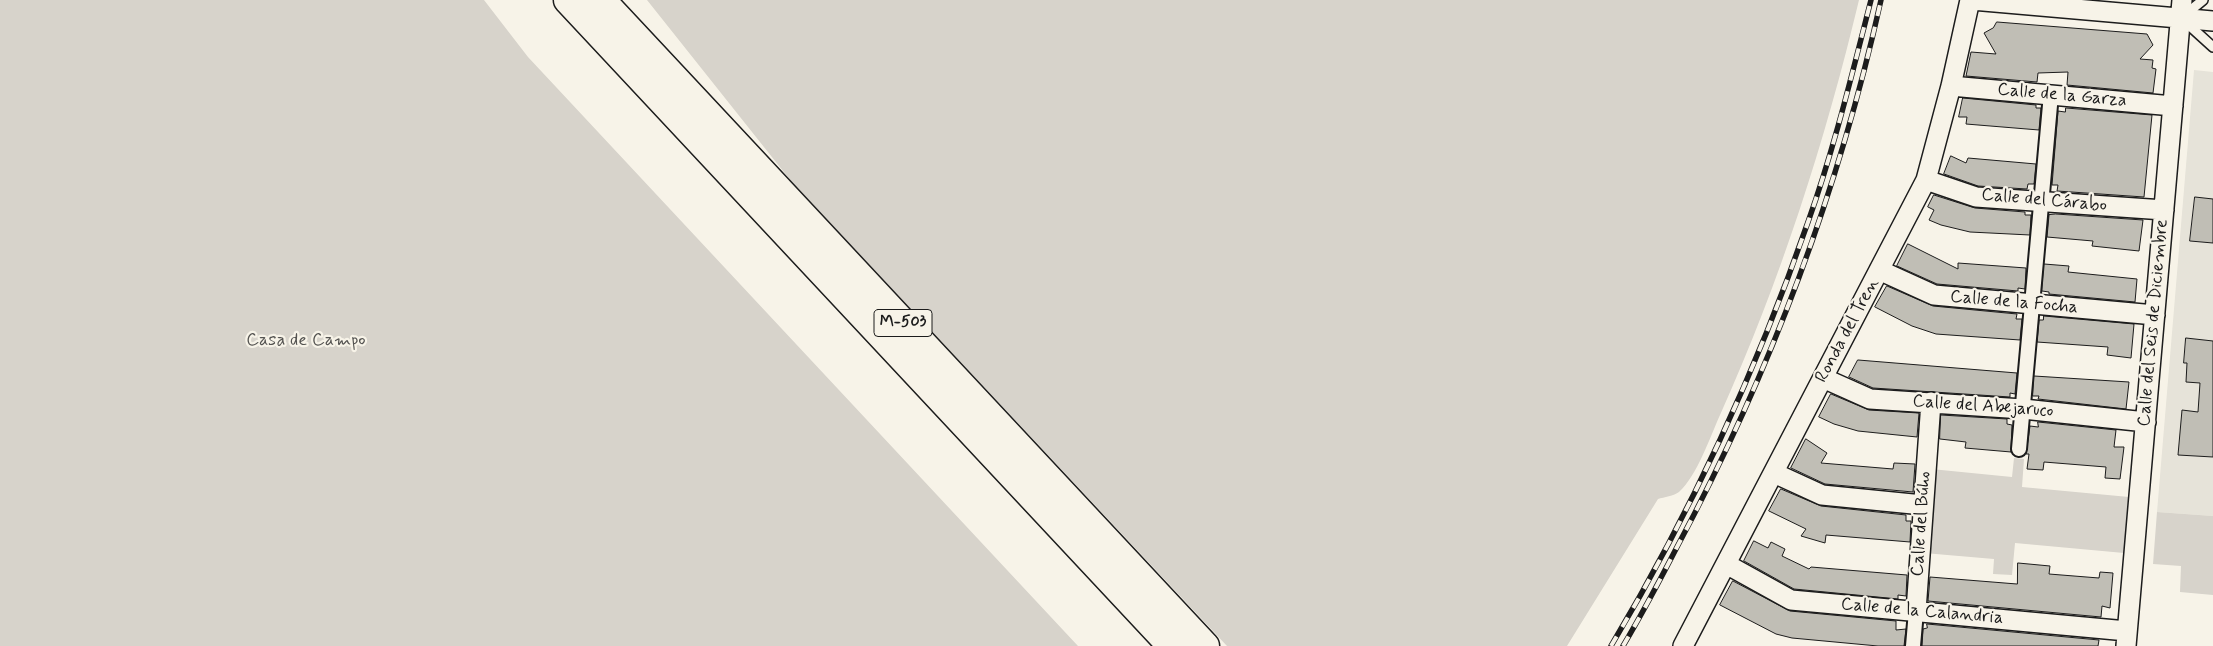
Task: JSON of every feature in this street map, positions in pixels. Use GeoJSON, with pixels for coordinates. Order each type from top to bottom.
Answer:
{"type":"FeatureCollection","features":[{"type":"Feature","properties":{"kind":"highway","name":"M-503"},"geometry":{"type":"LineString","coordinates":[[568,0],[1172,646]]}},
{"type":"Feature","properties":{"kind":"highway","name":"M-503"},"geometry":{"type":"LineString","coordinates":[[601,0],[1205,646]]}},
{"type":"Feature","properties":{"kind":"street"},"geometry":{"type":"LineString","coordinates":[[1971,0],[2181,9],[2213,21]]}},
{"type":"Feature","properties":{"kind":"street","name":"Ronda del Tren"},"geometry":{"type":"LineString","coordinates":[[1683,646],[1926,180],[1971,0]]}},
{"type":"Feature","properties":{"kind":"street","name":"Calle del Seis de Diciembre"},"geometry":{"type":"LineString","coordinates":[[2126,639],[2181,9]]}},
{"type":"Feature","properties":{"kind":"street","name":"Calle de la Garza"},"geometry":{"type":"LineString","coordinates":[[1951,86],[2173,106]]}},
{"type":"Feature","properties":{"kind":"street"},"geometry":{"type":"LineString","coordinates":[[2019,449],[2051,94]]}},
{"type":"Feature","properties":{"kind":"street","name":"Calle del Cárabo"},"geometry":{"type":"LineString","coordinates":[[1926,180],[1976,197],[2164,210]]}},
{"type":"Feature","properties":{"kind":"street","name":"Calle de la Focha"},"geometry":{"type":"LineString","coordinates":[[1879,270],[1934,295],[2155,315]]}},
{"type":"Feature","properties":{"kind":"street","name":"Calle del Abejaruco"},"geometry":{"type":"LineString","coordinates":[[1823,378],[1870,399],[2023,409],[2146,422]]}},
{"type":"Feature","properties":{"kind":"street","name":"Calle del Búho"},"geometry":{"type":"LineString","coordinates":[[1913,646],[1931,402]]}},
{"type":"Feature","properties":{"kind":"street"},"geometry":{"type":"LineString","coordinates":[[1774,473],[1822,495],[1923,505]]}},
{"type":"Feature","properties":{"kind":"street","name":"Calle de la Calandria"},"geometry":{"type":"LineString","coordinates":[[1726,564],[1790,600],[1916,611],[2126,639]]}},
{"type":"Feature","properties":{"kind":"lane"},"geometry":{"type":"LineString","coordinates":[[2203,0],[2181,9],[2213,47]]}},
{"type":"Feature","properties":{"kind":"shaded area"},"geometry":{"type":"Polygon","coordinates":[[[2194,70],[2213,72],[2213,516],[2157,512],[2194,70]]]}},
{"type":"Feature","properties":{"kind":"green space","name":"Casa de Campo"},"geometry":{"type":"Polygon","coordinates":[[[0,0],[484,0],[528,57],[1078,646],[0,646],[0,0]]]}},
{"type":"Feature","properties":{"kind":"green space"},"geometry":{"type":"Polygon","coordinates":[[[647,0],[1859,0],[1816,159],[1799,211],[1742,365],[1702,456],[1692,476],[1679,492],[1658,499],[1567,646],[1227,646],[791,181],[647,0]]]}},
{"type":"Feature","properties":{"kind":"green space"},"geometry":{"type":"Polygon","coordinates":[[[2014,458],[2024,459],[2022,487],[2129,497],[2124,553],[2015,543],[2012,575],[1993,574],[1994,559],[1924,553],[1931,469],[2012,477],[2014,458]]]}},
{"type":"Feature","properties":{"kind":"green space"},"geometry":{"type":"Polygon","coordinates":[[[2157,512],[2213,516],[2213,595],[2180,592],[2181,566],[2153,564],[2157,512]]]}},
{"type":"Feature","properties":{"kind":"building"},"geometry":{"type":"Polygon","coordinates":[[[1997,22],[2147,34],[2153,45],[2140,59],[2153,60],[2152,68],[2156,69],[2153,93],[2067,85],[2068,72],[2038,73],[2037,82],[1966,76],[1971,52],[1996,54],[1984,33],[1993,28],[1997,22]]]}},
{"type":"Feature","properties":{"kind":"building"},"geometry":{"type":"Polygon","coordinates":[[[1963,98],[2036,105],[2036,108],[2041,108],[2039,130],[1966,124],[1967,117],[1959,117],[1963,98]]]}},
{"type":"Feature","properties":{"kind":"building"},"geometry":{"type":"Polygon","coordinates":[[[2066,108],[2152,115],[2144,197],[2057,191],[2058,185],[2052,185],[2058,111],[2065,112],[2066,108]]]}},
{"type":"Feature","properties":{"kind":"building"},"geometry":{"type":"Polygon","coordinates":[[[1951,156],[1966,163],[1968,158],[2036,164],[2034,184],[2028,184],[2027,189],[1978,186],[1944,174],[1951,156]]]}},
{"type":"Feature","properties":{"kind":"building"},"geometry":{"type":"Polygon","coordinates":[[[1934,195],[1975,208],[2025,212],[2025,215],[2031,215],[2030,235],[1970,232],[1929,220],[1934,210],[1928,207],[1934,195]]]}},
{"type":"Feature","properties":{"kind":"building"},"geometry":{"type":"Polygon","coordinates":[[[2195,197],[2213,199],[2213,243],[2190,241],[2195,197]]]}},
{"type":"Feature","properties":{"kind":"building"},"geometry":{"type":"Polygon","coordinates":[[[2049,215],[2143,220],[2139,251],[2092,246],[2093,241],[2047,237],[2049,215]]]}},
{"type":"Feature","properties":{"kind":"building"},"geometry":{"type":"Polygon","coordinates":[[[1908,244],[1958,269],[1958,263],[2026,268],[2025,289],[2018,288],[2018,291],[1937,284],[1897,266],[1908,244]]]}},
{"type":"Feature","properties":{"kind":"building"},"geometry":{"type":"Polygon","coordinates":[[[2044,264],[2069,266],[2068,272],[2137,279],[2135,302],[2049,294],[2049,292],[2042,291],[2044,264]]]}},
{"type":"Feature","properties":{"kind":"building"},"geometry":{"type":"Polygon","coordinates":[[[1887,286],[1933,306],[2017,314],[2016,319],[2022,319],[2020,340],[1936,334],[1912,326],[1875,307],[1887,286]]]}},
{"type":"Feature","properties":{"kind":"building"},"geometry":{"type":"Polygon","coordinates":[[[2044,316],[2134,324],[2131,358],[2107,355],[2108,347],[2037,342],[2039,320],[2043,320],[2044,316]]]}},
{"type":"Feature","properties":{"kind":"building"},"geometry":{"type":"Polygon","coordinates":[[[2186,338],[2213,341],[2213,457],[2178,455],[2182,410],[2198,412],[2200,383],[2186,382],[2187,363],[2184,363],[2186,338]]]}},
{"type":"Feature","properties":{"kind":"building"},"geometry":{"type":"Polygon","coordinates":[[[1858,360],[2017,373],[2015,394],[2010,393],[2010,397],[1873,388],[1849,377],[1858,360]]]}},
{"type":"Feature","properties":{"kind":"building"},"geometry":{"type":"Polygon","coordinates":[[[2034,376],[2129,382],[2126,409],[2038,399],[2039,396],[2033,396],[2034,376]]]}},
{"type":"Feature","properties":{"kind":"building"},"geometry":{"type":"Polygon","coordinates":[[[1831,394],[1869,410],[1919,413],[1917,437],[1858,431],[1834,424],[1819,417],[1831,394]]]}},
{"type":"Feature","properties":{"kind":"building"},"geometry":{"type":"Polygon","coordinates":[[[1941,415],[2007,419],[2007,424],[2012,425],[2011,452],[1965,448],[1966,442],[1940,439],[1941,415]]]}},
{"type":"Feature","properties":{"kind":"building"},"geometry":{"type":"Polygon","coordinates":[[[2038,422],[2116,430],[2114,447],[2124,447],[2120,479],[2105,478],[2106,467],[2044,462],[2043,470],[2027,469],[2029,454],[2026,454],[2030,426],[2038,427],[2038,422]]]}},
{"type":"Feature","properties":{"kind":"building"},"geometry":{"type":"Polygon","coordinates":[[[1806,439],[1827,453],[1821,463],[1893,469],[1894,463],[1915,464],[1913,492],[1825,484],[1791,468],[1806,439]]]}},
{"type":"Feature","properties":{"kind":"building"},"geometry":{"type":"Polygon","coordinates":[[[1781,489],[1821,506],[1906,515],[1906,521],[1911,521],[1910,542],[1826,535],[1825,543],[1801,536],[1806,529],[1769,511],[1781,489]]]}},
{"type":"Feature","properties":{"kind":"building"},"geometry":{"type":"Polygon","coordinates":[[[1754,541],[1768,548],[1771,542],[1785,549],[1782,556],[1809,569],[1811,567],[1907,575],[1906,596],[1898,595],[1898,599],[1794,589],[1744,561],[1754,541]]]}},
{"type":"Feature","properties":{"kind":"building"},"geometry":{"type":"Polygon","coordinates":[[[2018,563],[2050,566],[2049,574],[2099,578],[2100,572],[2113,573],[2110,608],[2102,606],[2101,617],[1928,601],[1930,577],[2017,584],[2018,563]]]}},
{"type":"Feature","properties":{"kind":"building"},"geometry":{"type":"Polygon","coordinates":[[[1733,581],[1790,611],[1896,621],[1896,630],[1906,629],[1904,646],[1878,646],[1792,638],[1776,634],[1720,605],[1733,581]]]}},
{"type":"Feature","properties":{"kind":"building"},"geometry":{"type":"Polygon","coordinates":[[[1927,624],[2099,640],[2098,646],[1922,646],[1923,629],[1927,628],[1927,624]]]}},
{"type":"Feature","properties":{"kind":"railway"},"geometry":{"type":"LineString","coordinates":[[1611,646],[1695,492],[1767,331],[1808,222],[1826,167],[1871,0]]}},
{"type":"Feature","properties":{"kind":"railway"},"geometry":{"type":"LineString","coordinates":[[1623,646],[1710,482],[1742,416],[1771,348],[1798,280],[1822,211],[1864,71],[1881,0]]}}]}
